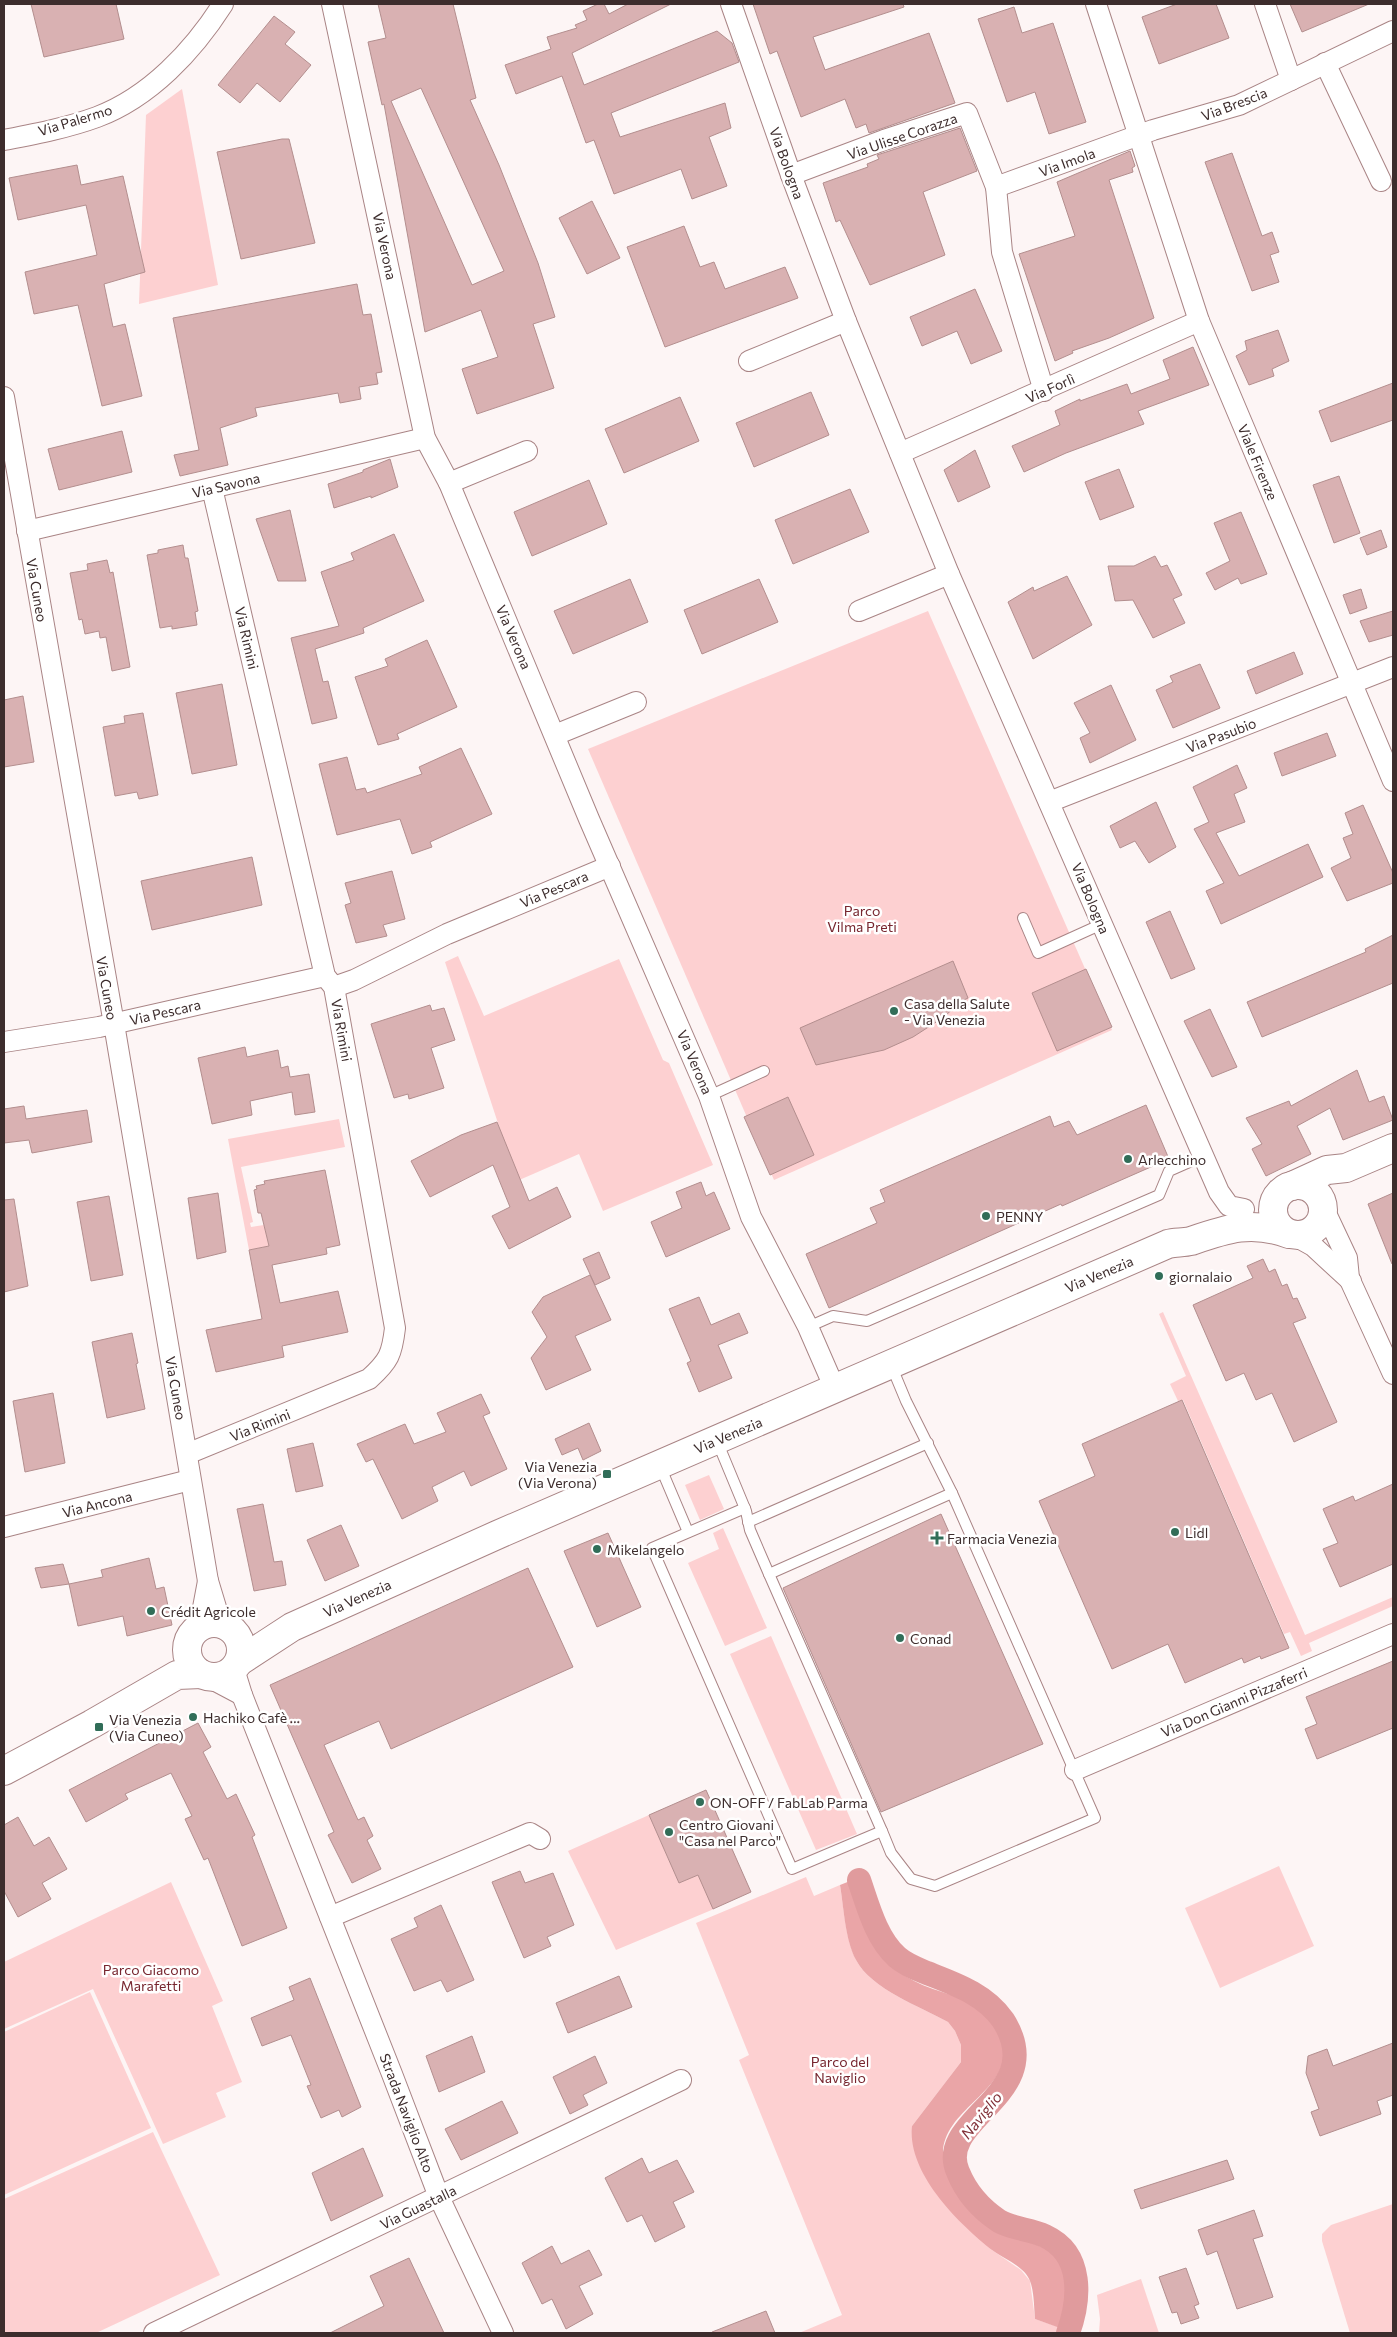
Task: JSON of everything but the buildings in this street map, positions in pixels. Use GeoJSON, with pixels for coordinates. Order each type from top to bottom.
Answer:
{"type":"FeatureCollection","features":[{"type":"Feature","properties":{"kind":"street","name":"Via Palermo"},"geometry":{"type":"LineString","coordinates":[[4,140],[84,121],[130,100],[158,80],[184,54],[204,32],[223,4]]}},
{"type":"Feature","properties":{"kind":"street","name":"Via Verona"},"geometry":{"type":"LineString","coordinates":[[332,4],[425,438],[449,483],[709,1096],[751,1217],[808,1327],[835,1389]]}},
{"type":"Feature","properties":{"kind":"street","name":"Via Bologna"},"geometry":{"type":"LineString","coordinates":[[731,4],[791,175],[846,321],[949,574],[1203,1156],[1225,1202],[1234,1208],[1244,1209]]}},
{"type":"Feature","properties":{"kind":"street","name":"Viale Firenze"},"geometry":{"type":"LineString","coordinates":[[1096,4],[1199,321],[1393,781]]}},
{"type":"Feature","properties":{"kind":"street"},"geometry":{"type":"LineString","coordinates":[[1265,4],[1291,80]]}},
{"type":"Feature","properties":{"kind":"street","name":"Via Brescia"},"geometry":{"type":"LineString","coordinates":[[1139,136],[1230,109],[1393,31]]}},
{"type":"Feature","properties":{"kind":"street"},"geometry":{"type":"LineString","coordinates":[[1325,63],[1380,181]]}},
{"type":"Feature","properties":{"kind":"street","name":"Via Ulisse Corazza"},"geometry":{"type":"LineString","coordinates":[[791,175],[884,140],[967,113],[996,188],[1002,252],[1044,391]]}},
{"type":"Feature","properties":{"kind":"street","name":"Via Imola"},"geometry":{"type":"LineString","coordinates":[[996,188],[1139,136]]}},
{"type":"Feature","properties":{"kind":"street"},"geometry":{"type":"LineString","coordinates":[[749,361],[846,321]]}},
{"type":"Feature","properties":{"kind":"street","name":"Via Forlì"},"geometry":{"type":"LineString","coordinates":[[900,452],[1044,391],[1199,321]]}},
{"type":"Feature","properties":{"kind":"street","name":"Via Cuneo"},"geometry":{"type":"LineString","coordinates":[[4,397],[114,1024],[190,1480],[217,1627]]}},
{"type":"Feature","properties":{"kind":"street","name":"Via Savona"},"geometry":{"type":"LineString","coordinates":[[27,531],[425,438]]}},
{"type":"Feature","properties":{"kind":"street"},"geometry":{"type":"LineString","coordinates":[[449,483],[527,451]]}},
{"type":"Feature","properties":{"kind":"street","name":"Via Rimini"},"geometry":{"type":"LineString","coordinates":[[187,1454],[369,1379],[385,1365],[392,1347],[395,1328],[330,982],[212,488]]}},
{"type":"Feature","properties":{"kind":"street"},"geometry":{"type":"LineString","coordinates":[[859,611],[949,574]]}},
{"type":"Feature","properties":{"kind":"street","name":"Via Pasubio"},"geometry":{"type":"LineString","coordinates":[[1050,802],[1393,667]]}},
{"type":"Feature","properties":{"kind":"street"},"geometry":{"type":"LineString","coordinates":[[555,735],[636,702]]}},
{"type":"Feature","properties":{"kind":"street","name":"Via Pescara"},"geometry":{"type":"LineString","coordinates":[[4,1042],[114,1024],[330,982],[354,980],[447,934],[610,866]]}},
{"type":"Feature","properties":{"kind":"street","name":"Via Venezia"},"geometry":{"type":"LineString","coordinates":[[1323,1206],[1325,1190],[1337,1175],[1346,1168],[1393,1148]]}},
{"type":"Feature","properties":{"kind":"street","name":"Via Venezia"},"geometry":{"type":"LineString","coordinates":[[4,1771],[193,1670],[227,1674],[292,1627],[497,1535],[1164,1245],[1189,1228],[1262,1204],[1287,1188],[1327,1170],[1346,1168]]}},
{"type":"Feature","properties":{"kind":"street"},"geometry":{"type":"LineString","coordinates":[[1351,1281],[1313,1246],[1279,1227],[1274,1216],[1274,1204],[1287,1188],[1302,1185],[1312,1189],[1320,1196],[1347,1258],[1351,1281],[1393,1374]]}},
{"type":"Feature","properties":{"kind":"street"},"geometry":{"type":"LineString","coordinates":[[1292,1235],[1307,1234],[1317,1228],[1323,1217],[1323,1206]]}},
{"type":"Feature","properties":{"kind":"street","name":"Via Venezia"},"geometry":{"type":"LineString","coordinates":[[1164,1245],[1190,1241],[1234,1228],[1259,1227],[1292,1235]]}},
{"type":"Feature","properties":{"kind":"street","name":"Via Ancona"},"geometry":{"type":"LineString","coordinates":[[4,1527],[190,1480]]}},
{"type":"Feature","properties":{"kind":"street"},"geometry":{"type":"LineString","coordinates":[[237,1665],[241,1649],[238,1637],[217,1627],[192,1636],[188,1646],[193,1670],[242,1695]]}},
{"type":"Feature","properties":{"kind":"street","name":"Via Venezia"},"geometry":{"type":"LineString","coordinates":[[217,1627],[292,1627]]}},
{"type":"Feature","properties":{"kind":"street","name":"Via Don Gianni Pizzaferri"},"geometry":{"type":"LineString","coordinates":[[1075,1770],[1393,1634]]}},
{"type":"Feature","properties":{"kind":"street","name":"Strada Naviglio Alto"},"geometry":{"type":"LineString","coordinates":[[237,1665],[242,1695],[439,2197],[503,2333]]}},
{"type":"Feature","properties":{"kind":"street"},"geometry":{"type":"LineString","coordinates":[[330,1917],[530,1833],[540,1838]]}},
{"type":"Feature","properties":{"kind":"street","name":"Via Guastalla"},"geometry":{"type":"LineString","coordinates":[[159,2332],[680,2080]]}},
{"type":"Feature","properties":{"kind":"lane"},"geometry":{"type":"LineString","coordinates":[[1022,918],[1038,953],[1102,924]]}},
{"type":"Feature","properties":{"kind":"lane"},"geometry":{"type":"LineString","coordinates":[[709,1096],[764,1071]]}},
{"type":"Feature","properties":{"kind":"lane"},"geometry":{"type":"LineString","coordinates":[[808,1327],[833,1316],[867,1321],[1159,1195],[1169,1171],[1203,1156]]}},
{"type":"Feature","properties":{"kind":"lane"},"geometry":{"type":"LineString","coordinates":[[716,1440],[745,1508],[748,1522],[769,1574],[882,1831],[892,1853],[911,1879],[935,1886],[1095,1818],[952,1493],[891,1364]]}},
{"type":"Feature","properties":{"kind":"lane"},"geometry":{"type":"LineString","coordinates":[[748,1522],[928,1443]]}},
{"type":"Feature","properties":{"kind":"lane"},"geometry":{"type":"LineString","coordinates":[[659,1465],[688,1532]]}},
{"type":"Feature","properties":{"kind":"lane"},"geometry":{"type":"LineString","coordinates":[[769,1574],[952,1493]]}},
{"type":"Feature","properties":{"kind":"lane"},"geometry":{"type":"LineString","coordinates":[[745,1508],[652,1548],[792,1868],[882,1831]]}},
{"type":"Feature","properties":{"kind":"green space"},"geometry":{"type":"Polygon","coordinates":[[[182,89],[218,285],[139,304],[146,115],[182,89]]]}},
{"type":"Feature","properties":{"kind":"green space","name":"Parco Vilma Preti"},"geometry":{"type":"Polygon","coordinates":[[[928,611],[1112,1030],[774,1180],[588,749],[928,611]]]}},
{"type":"Feature","properties":{"kind":"green space"},"geometry":{"type":"Polygon","coordinates":[[[458,956],[484,1016],[619,959],[663,1060],[669,1063],[713,1165],[603,1211],[579,1154],[517,1181],[445,962],[458,956]]]}},
{"type":"Feature","properties":{"kind":"green space"},"geometry":{"type":"Polygon","coordinates":[[[339,1119],[345,1147],[241,1167],[253,1222],[250,1223],[251,1227],[264,1225],[269,1246],[249,1250],[228,1139],[339,1119]]]}},
{"type":"Feature","properties":{"kind":"green space"},"geometry":{"type":"Polygon","coordinates":[[[1163,1312],[1305,1635],[1393,1597],[1393,1606],[1309,1643],[1312,1651],[1301,1656],[1290,1632],[1284,1634],[1183,1400],[1178,1401],[1170,1384],[1186,1376],[1159,1314],[1163,1312]]]}},
{"type":"Feature","properties":{"kind":"green space"},"geometry":{"type":"Polygon","coordinates":[[[709,1475],[724,1509],[700,1520],[685,1485],[709,1475]]]}},
{"type":"Feature","properties":{"kind":"green space"},"geometry":{"type":"Polygon","coordinates":[[[723,1528],[767,1628],[725,1646],[688,1563],[719,1549],[713,1533],[723,1528]]]}},
{"type":"Feature","properties":{"kind":"green space"},"geometry":{"type":"Polygon","coordinates":[[[771,1636],[857,1834],[816,1850],[730,1654],[771,1636]]]}},
{"type":"Feature","properties":{"kind":"green space"},"geometry":{"type":"Polygon","coordinates":[[[649,1815],[679,1883],[698,1875],[714,1909],[616,1950],[568,1851],[649,1815]]]}},
{"type":"Feature","properties":{"kind":"green space"},"geometry":{"type":"Polygon","coordinates":[[[1279,1866],[1314,1946],[1220,1988],[1185,1908],[1279,1866]]]}},
{"type":"Feature","properties":{"kind":"green space","name":"Parco del Naviglio"},"geometry":{"type":"Polygon","coordinates":[[[806,1877],[814,1896],[840,1885],[849,1942],[856,1960],[863,1970],[873,1980],[897,1996],[948,2022],[955,2031],[961,2045],[961,2062],[912,2126],[992,2250],[1021,2270],[1030,2281],[1035,2319],[1076,2333],[799,2333],[842,2315],[739,2060],[749,2055],[696,1923],[806,1877]]]}},
{"type":"Feature","properties":{"kind":"green space","name":"Parco Giacomo Marafetti"},"geometry":{"type":"Polygon","coordinates":[[[171,1882],[223,2001],[212,2006],[242,2082],[216,2093],[226,2117],[163,2144],[93,1989],[4,2029],[4,1962],[171,1882]]]}},
{"type":"Feature","properties":{"kind":"green space"},"geometry":{"type":"Polygon","coordinates":[[[90,1992],[151,2128],[4,2195],[4,2032],[90,1992]]]}},
{"type":"Feature","properties":{"kind":"green space"},"geometry":{"type":"Polygon","coordinates":[[[153,2132],[220,2275],[96,2333],[4,2333],[4,2199],[153,2132]]]}},
{"type":"Feature","properties":{"kind":"green space"},"geometry":{"type":"Polygon","coordinates":[[[1393,2204],[1393,2333],[1350,2333],[1322,2241],[1322,2234],[1331,2225],[1393,2204]]]}},
{"type":"Feature","properties":{"kind":"green space"},"geometry":{"type":"Polygon","coordinates":[[[1141,2279],[1159,2333],[1099,2333],[1100,2319],[1097,2295],[1141,2279]]]}},
{"type":"Feature","properties":{"kind":"shaded area"},"geometry":{"type":"Polygon","coordinates":[[[855,1879],[870,1933],[877,1947],[887,1960],[914,1981],[974,2004],[994,2024],[1003,2045],[1003,2063],[995,2078],[957,2120],[947,2135],[943,2153],[944,2163],[958,2195],[979,2218],[998,2231],[1044,2248],[1063,2263],[1071,2284],[1071,2295],[1069,2306],[1060,2328],[1035,2319],[1034,2299],[1027,2276],[1019,2267],[992,2250],[964,2226],[937,2196],[926,2179],[913,2144],[912,2126],[961,2062],[961,2045],[955,2031],[948,2022],[897,1996],[873,1980],[856,1960],[847,1933],[840,1885],[855,1879]]]}},
{"type":"Feature","properties":{"kind":"waterway","name":"Naviglio"},"geometry":{"type":"LineString","coordinates":[[859,1880],[878,1931],[883,1941],[897,1957],[912,1966],[969,1991],[987,2003],[1003,2020],[1014,2046],[1013,2068],[1004,2087],[962,2136],[955,2153],[958,2172],[970,2193],[992,2216],[1004,2224],[1045,2236],[1058,2244],[1067,2254],[1073,2266],[1076,2279],[1075,2306],[1068,2333]]}},
{"type":"Feature","properties":{"kind":"place","name":"Casa della Salute - Via Venezia"},"geometry":{"type":"Point","coordinates":[894,1011]}},
{"type":"Feature","properties":{"kind":"place","name":"Arlecchino"},"geometry":{"type":"Point","coordinates":[1128,1159]}},
{"type":"Feature","properties":{"kind":"place","name":"PENNY"},"geometry":{"type":"Point","coordinates":[986,1216]}},
{"type":"Feature","properties":{"kind":"place","name":"giornalaio"},"geometry":{"type":"Point","coordinates":[1159,1276]}},
{"type":"Feature","properties":{"kind":"place","name":"Via Venezia (Via Verona)"},"geometry":{"type":"Point","coordinates":[607,1474]}},
{"type":"Feature","properties":{"kind":"place","name":"Lidl"},"geometry":{"type":"Point","coordinates":[1175,1532]}},
{"type":"Feature","properties":{"kind":"place","name":"Farmacia Venezia"},"geometry":{"type":"Point","coordinates":[937,1538]}},
{"type":"Feature","properties":{"kind":"place","name":"Mikelangelo"},"geometry":{"type":"Point","coordinates":[597,1549]}},
{"type":"Feature","properties":{"kind":"place","name":"Crédit Agricole"},"geometry":{"type":"Point","coordinates":[151,1611]}},
{"type":"Feature","properties":{"kind":"place","name":"Conad"},"geometry":{"type":"Point","coordinates":[900,1638]}},
{"type":"Feature","properties":{"kind":"place","name":"Hachiko Cafè ..."},"geometry":{"type":"Point","coordinates":[193,1717]}},
{"type":"Feature","properties":{"kind":"place","name":"Via Venezia (Via Cuneo)"},"geometry":{"type":"Point","coordinates":[99,1727]}},
{"type":"Feature","properties":{"kind":"place","name":"ON-OFF / FabLab Parma"},"geometry":{"type":"Point","coordinates":[700,1802]}},
{"type":"Feature","properties":{"kind":"place","name":"Centro Giovani \"Casa nel Parco\""},"geometry":{"type":"Point","coordinates":[669,1832]}}]}
